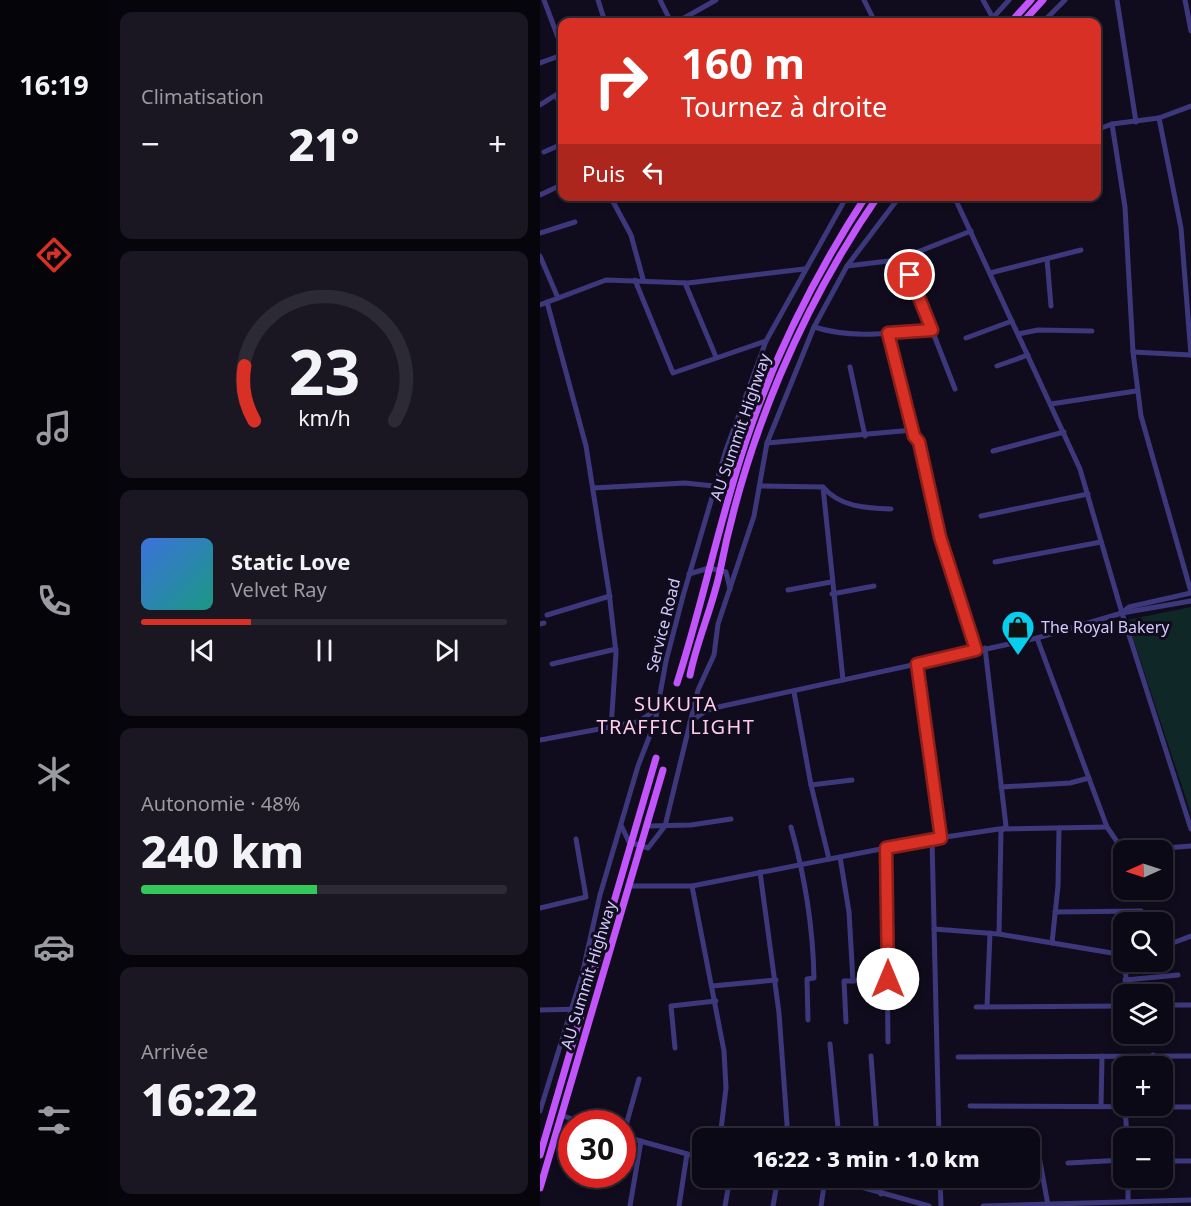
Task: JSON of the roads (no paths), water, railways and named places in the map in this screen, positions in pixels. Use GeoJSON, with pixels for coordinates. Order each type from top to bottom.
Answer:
{"type":"FeatureCollection","features":[{"type":"Feature","properties":{"kind":"main road"},"geometry":{"type":"LineString","coordinates":[[1015,18],[1031,0]]}},
{"type":"Feature","properties":{"kind":"main road"},"geometry":{"type":"LineString","coordinates":[[1027,18],[1043,0]]}},
{"type":"Feature","properties":{"kind":"main road","name":"AU Summit Highway"},"geometry":{"type":"LineString","coordinates":[[677,682],[745,442],[784,343],[822,267],[864,201]]}},
{"type":"Feature","properties":{"kind":"main road","name":"AU Summit Highway"},"geometry":{"type":"LineString","coordinates":[[690,675],[755,440],[782,372],[833,269],[875,201]]}},
{"type":"Feature","properties":{"kind":"main road","name":"AU Summit Highway"},"geometry":{"type":"LineString","coordinates":[[540,1155],[584,1009],[629,842],[656,758]]}},
{"type":"Feature","properties":{"kind":"main road","name":"AU Summit Highway"},"geometry":{"type":"LineString","coordinates":[[563,1110],[649,826],[663,770]]}},
{"type":"Feature","properties":{"kind":"main road","name":"AU Summit Highway"},"geometry":{"type":"LineString","coordinates":[[540,1188],[558,1125]]}},
{"type":"Feature","properties":{"kind":"street"},"geometry":{"type":"LineString","coordinates":[[544,0],[558,37]]}},
{"type":"Feature","properties":{"kind":"street"},"geometry":{"type":"LineString","coordinates":[[598,0],[604,18]]}},
{"type":"Feature","properties":{"kind":"street"},"geometry":{"type":"LineString","coordinates":[[660,0],[669,18]]}},
{"type":"Feature","properties":{"kind":"street"},"geometry":{"type":"LineString","coordinates":[[684,18],[716,0]]}},
{"type":"Feature","properties":{"kind":"street"},"geometry":{"type":"LineString","coordinates":[[864,0],[873,18]]}},
{"type":"Feature","properties":{"kind":"street"},"geometry":{"type":"LineString","coordinates":[[983,0],[990,18]]}},
{"type":"Feature","properties":{"kind":"street"},"geometry":{"type":"LineString","coordinates":[[993,18],[1009,0]]}},
{"type":"Feature","properties":{"kind":"street"},"geometry":{"type":"LineString","coordinates":[[1047,18],[1065,0]]}},
{"type":"Feature","properties":{"kind":"street"},"geometry":{"type":"LineString","coordinates":[[1117,0],[1136,122]]}},
{"type":"Feature","properties":{"kind":"street"},"geometry":{"type":"LineString","coordinates":[[1185,0],[1191,31]]}},
{"type":"Feature","properties":{"kind":"street"},"geometry":{"type":"LineString","coordinates":[[540,63],[558,56]]}},
{"type":"Feature","properties":{"kind":"street"},"geometry":{"type":"LineString","coordinates":[[540,105],[556,96],[558,100]]}},
{"type":"Feature","properties":{"kind":"street"},"geometry":{"type":"LineString","coordinates":[[1101,128],[1112,124],[1158,118],[1191,106]]}},
{"type":"Feature","properties":{"kind":"street"},"geometry":{"type":"LineString","coordinates":[[1133,352],[1191,355],[1181,228],[1158,118]]}},
{"type":"Feature","properties":{"kind":"street"},"geometry":{"type":"LineString","coordinates":[[1112,124],[1125,207],[1133,352],[1141,416],[1191,593],[1129,607],[1122,613]]}},
{"type":"Feature","properties":{"kind":"street"},"geometry":{"type":"LineString","coordinates":[[544,152],[558,146]]}},
{"type":"Feature","properties":{"kind":"street"},"geometry":{"type":"LineString","coordinates":[[540,195],[557,187]]}},
{"type":"Feature","properties":{"kind":"street"},"geometry":{"type":"LineString","coordinates":[[613,201],[631,235],[643,279]]}},
{"type":"Feature","properties":{"kind":"street","name":"Service Road"},"geometry":{"type":"LineString","coordinates":[[540,1111],[582,975],[600,895],[638,766],[659,708],[666,661],[714,486],[765,341],[844,201]]}},
{"type":"Feature","properties":{"kind":"street"},"geometry":{"type":"LineString","coordinates":[[621,825],[629,842],[648,848],[665,826],[698,690],[714,655],[718,624],[760,486],[767,443],[814,327],[848,266],[896,201]]}},
{"type":"Feature","properties":{"kind":"street"},"geometry":{"type":"LineString","coordinates":[[956,201],[1080,469],[1122,613],[1191,829]]}},
{"type":"Feature","properties":{"kind":"street"},"geometry":{"type":"LineString","coordinates":[[540,233],[575,222]]}},
{"type":"Feature","properties":{"kind":"street"},"geometry":{"type":"LineString","coordinates":[[848,266],[904,258],[971,231]]}},
{"type":"Feature","properties":{"kind":"street"},"geometry":{"type":"LineString","coordinates":[[990,273],[1081,250]]}},
{"type":"Feature","properties":{"kind":"street"},"geometry":{"type":"LineString","coordinates":[[540,256],[558,298]]}},
{"type":"Feature","properties":{"kind":"street"},"geometry":{"type":"LineString","coordinates":[[904,258],[955,389]]}},
{"type":"Feature","properties":{"kind":"street"},"geometry":{"type":"LineString","coordinates":[[1047,259],[1051,306]]}},
{"type":"Feature","properties":{"kind":"street"},"geometry":{"type":"LineString","coordinates":[[540,305],[606,280],[643,279],[685,283],[804,269]]}},
{"type":"Feature","properties":{"kind":"street"},"geometry":{"type":"LineString","coordinates":[[635,280],[673,373],[765,341]]}},
{"type":"Feature","properties":{"kind":"street"},"geometry":{"type":"LineString","coordinates":[[685,283],[716,357]]}},
{"type":"Feature","properties":{"kind":"street"},"geometry":{"type":"LineString","coordinates":[[547,302],[586,446],[610,597],[616,649],[611,728]]}},
{"type":"Feature","properties":{"kind":"street"},"geometry":{"type":"LineString","coordinates":[[966,338],[1012,321]]}},
{"type":"Feature","properties":{"kind":"street"},"geometry":{"type":"LineString","coordinates":[[814,327],[834,333],[932,330]]}},
{"type":"Feature","properties":{"kind":"street"},"geometry":{"type":"LineString","coordinates":[[1018,334],[1038,330],[1092,332]]}},
{"type":"Feature","properties":{"kind":"street"},"geometry":{"type":"LineString","coordinates":[[888,333],[913,430],[919,442],[940,537],[976,650]]}},
{"type":"Feature","properties":{"kind":"street"},"geometry":{"type":"LineString","coordinates":[[997,366],[1028,355]]}},
{"type":"Feature","properties":{"kind":"street"},"geometry":{"type":"LineString","coordinates":[[850,367],[865,436]]}},
{"type":"Feature","properties":{"kind":"street"},"geometry":{"type":"LineString","coordinates":[[1050,404],[1137,391]]}},
{"type":"Feature","properties":{"kind":"street"},"geometry":{"type":"LineString","coordinates":[[767,443],[913,430]]}},
{"type":"Feature","properties":{"kind":"street"},"geometry":{"type":"LineString","coordinates":[[993,451],[1064,432]]}},
{"type":"Feature","properties":{"kind":"street"},"geometry":{"type":"LineString","coordinates":[[593,488],[685,483],[714,486]]}},
{"type":"Feature","properties":{"kind":"street"},"geometry":{"type":"LineString","coordinates":[[760,486],[823,487],[834,500],[870,508],[891,509]]}},
{"type":"Feature","properties":{"kind":"street"},"geometry":{"type":"LineString","coordinates":[[823,487],[832,594],[843,680]]}},
{"type":"Feature","properties":{"kind":"street"},"geometry":{"type":"LineString","coordinates":[[981,516],[1088,494]]}},
{"type":"Feature","properties":{"kind":"street"},"geometry":{"type":"LineString","coordinates":[[994,562],[1101,542]]}},
{"type":"Feature","properties":{"kind":"street"},"geometry":{"type":"LineString","coordinates":[[689,574],[709,568],[726,572],[730,590]]}},
{"type":"Feature","properties":{"kind":"street"},"geometry":{"type":"LineString","coordinates":[[788,590],[831,582]]}},
{"type":"Feature","properties":{"kind":"street"},"geometry":{"type":"LineString","coordinates":[[832,594],[874,586]]}},
{"type":"Feature","properties":{"kind":"street"},"geometry":{"type":"LineString","coordinates":[[547,615],[610,597]]}},
{"type":"Feature","properties":{"kind":"street"},"geometry":{"type":"LineString","coordinates":[[693,708],[707,710],[794,692],[1037,638],[1122,613],[1191,601]]}},
{"type":"Feature","properties":{"kind":"street"},"geometry":{"type":"LineString","coordinates":[[1037,638],[1107,827],[1120,846],[1153,849],[1191,846]]}},
{"type":"Feature","properties":{"kind":"street"},"geometry":{"type":"LineString","coordinates":[[985,648],[1006,826],[1001,831],[999,934]]}},
{"type":"Feature","properties":{"kind":"street"},"geometry":{"type":"LineString","coordinates":[[552,664],[616,649]]}},
{"type":"Feature","properties":{"kind":"street"},"geometry":{"type":"LineString","coordinates":[[917,664],[941,838]]}},
{"type":"Feature","properties":{"kind":"street"},"geometry":{"type":"LineString","coordinates":[[794,692],[811,785],[829,859]]}},
{"type":"Feature","properties":{"kind":"street"},"geometry":{"type":"LineString","coordinates":[[637,722],[659,708]]}},
{"type":"Feature","properties":{"kind":"street"},"geometry":{"type":"LineString","coordinates":[[690,723],[707,710]]}},
{"type":"Feature","properties":{"kind":"street"},"geometry":{"type":"LineString","coordinates":[[540,740],[637,722],[655,722]]}},
{"type":"Feature","properties":{"kind":"street"},"geometry":{"type":"LineString","coordinates":[[1001,788],[1070,783],[1089,778]]}},
{"type":"Feature","properties":{"kind":"street"},"geometry":{"type":"LineString","coordinates":[[811,785],[852,780]]}},
{"type":"Feature","properties":{"kind":"street"},"geometry":{"type":"LineString","coordinates":[[649,826],[691,825],[731,819]]}},
{"type":"Feature","properties":{"kind":"street"},"geometry":{"type":"LineString","coordinates":[[791,827],[800,864],[813,941],[814,978],[807,979],[808,1020]]}},
{"type":"Feature","properties":{"kind":"street"},"geometry":{"type":"LineString","coordinates":[[630,886],[692,886],[932,839],[1003,830],[1107,827]]}},
{"type":"Feature","properties":{"kind":"street"},"geometry":{"type":"LineString","coordinates":[[1052,943],[1059,828]]}},
{"type":"Feature","properties":{"kind":"street"},"geometry":{"type":"LineString","coordinates":[[540,908],[586,897],[576,839]]}},
{"type":"Feature","properties":{"kind":"street"},"geometry":{"type":"LineString","coordinates":[[932,839],[939,1128]]}},
{"type":"Feature","properties":{"kind":"street"},"geometry":{"type":"LineString","coordinates":[[886,848],[888,1042]]}},
{"type":"Feature","properties":{"kind":"street"},"geometry":{"type":"LineString","coordinates":[[840,857],[849,912],[853,981]]}},
{"type":"Feature","properties":{"kind":"street"},"geometry":{"type":"LineString","coordinates":[[760,872],[776,980],[787,1128]]}},
{"type":"Feature","properties":{"kind":"street"},"geometry":{"type":"LineString","coordinates":[[692,886],[724,1051],[726,1088],[721,1128]]}},
{"type":"Feature","properties":{"kind":"street"},"geometry":{"type":"LineString","coordinates":[[1055,912],[1141,911]]}},
{"type":"Feature","properties":{"kind":"street"},"geometry":{"type":"LineString","coordinates":[[933,929],[999,934],[1113,953]]}},
{"type":"Feature","properties":{"kind":"street"},"geometry":{"type":"LineString","coordinates":[[987,1006],[990,933]]}},
{"type":"Feature","properties":{"kind":"street"},"geometry":{"type":"LineString","coordinates":[[1173,943],[1191,936]]}},
{"type":"Feature","properties":{"kind":"street"},"geometry":{"type":"LineString","coordinates":[[1125,972],[1126,984]]}},
{"type":"Feature","properties":{"kind":"street"},"geometry":{"type":"LineString","coordinates":[[1125,980],[1178,975]]}},
{"type":"Feature","properties":{"kind":"street"},"geometry":{"type":"LineString","coordinates":[[846,1022],[844,981],[888,979]]}},
{"type":"Feature","properties":{"kind":"street"},"geometry":{"type":"LineString","coordinates":[[712,986],[776,980]]}},
{"type":"Feature","properties":{"kind":"street"},"geometry":{"type":"LineString","coordinates":[[675,1048],[671,1006],[716,1001]]}},
{"type":"Feature","properties":{"kind":"street"},"geometry":{"type":"LineString","coordinates":[[1173,1005],[1191,1005]]}},
{"type":"Feature","properties":{"kind":"street"},"geometry":{"type":"LineString","coordinates":[[976,1007],[1113,1006]]}},
{"type":"Feature","properties":{"kind":"street"},"geometry":{"type":"LineString","coordinates":[[540,1010],[584,1009]]}},
{"type":"Feature","properties":{"kind":"street"},"geometry":{"type":"LineString","coordinates":[[830,1044],[838,1128]]}},
{"type":"Feature","properties":{"kind":"street"},"geometry":{"type":"LineString","coordinates":[[871,1056],[876,1128]]}},
{"type":"Feature","properties":{"kind":"street"},"geometry":{"type":"LineString","coordinates":[[1101,1107],[1102,1056]]}},
{"type":"Feature","properties":{"kind":"street"},"geometry":{"type":"LineString","coordinates":[[958,1057],[1191,1056]]}},
{"type":"Feature","properties":{"kind":"street"},"geometry":{"type":"LineString","coordinates":[[630,1110],[639,1079]]}},
{"type":"Feature","properties":{"kind":"street"},"geometry":{"type":"LineString","coordinates":[[970,1106],[1113,1106]]}},
{"type":"Feature","properties":{"kind":"street"},"geometry":{"type":"LineString","coordinates":[[1173,1107],[1191,1107]]}},
{"type":"Feature","properties":{"kind":"street"},"geometry":{"type":"LineString","coordinates":[[540,1111],[553,1116]]}},
{"type":"Feature","properties":{"kind":"street"},"geometry":{"type":"LineString","coordinates":[[636,1140],[692,1155]]}},
{"type":"Feature","properties":{"kind":"street"},"geometry":{"type":"LineString","coordinates":[[630,1206],[641,1142]]}},
{"type":"Feature","properties":{"kind":"street"},"geometry":{"type":"LineString","coordinates":[[679,1206],[687,1154]]}},
{"type":"Feature","properties":{"kind":"street"},"geometry":{"type":"LineString","coordinates":[[1068,1162],[1113,1160]]}},
{"type":"Feature","properties":{"kind":"street"},"geometry":{"type":"LineString","coordinates":[[1040,1161],[1048,1204]]}},
{"type":"Feature","properties":{"kind":"street"},"geometry":{"type":"LineString","coordinates":[[1173,1161],[1191,1161]]}},
{"type":"Feature","properties":{"kind":"street"},"geometry":{"type":"LineString","coordinates":[[725,1206],[728,1188]]}},
{"type":"Feature","properties":{"kind":"street"},"geometry":{"type":"LineString","coordinates":[[773,1206],[776,1188]]}},
{"type":"Feature","properties":{"kind":"street"},"geometry":{"type":"LineString","coordinates":[[821,1206],[824,1188]]}},
{"type":"Feature","properties":{"kind":"street"},"geometry":{"type":"LineString","coordinates":[[864,1188],[913,1205],[929,1206]]}},
{"type":"Feature","properties":{"kind":"street"},"geometry":{"type":"LineString","coordinates":[[881,1188],[881,1194]]}},
{"type":"Feature","properties":{"kind":"street"},"geometry":{"type":"LineString","coordinates":[[940,1188],[941,1206]]}},
{"type":"Feature","properties":{"kind":"street"},"geometry":{"type":"LineString","coordinates":[[1128,1188],[1128,1201]]}},
{"type":"Feature","properties":{"kind":"street"},"geometry":{"type":"LineString","coordinates":[[983,1206],[1101,1204],[1128,1201],[1151,1203],[1191,1200]]}},
{"type":"Feature","properties":{"kind":"place","name":"The Royal Bakery"},"geometry":{"type":"Point","coordinates":[1018,656]}},
{"type":"Feature","properties":{"kind":"district","name":"SUKUTA TRAFFIC LIGHT"},"geometry":{"type":"Point","coordinates":[676,714]}}]}
